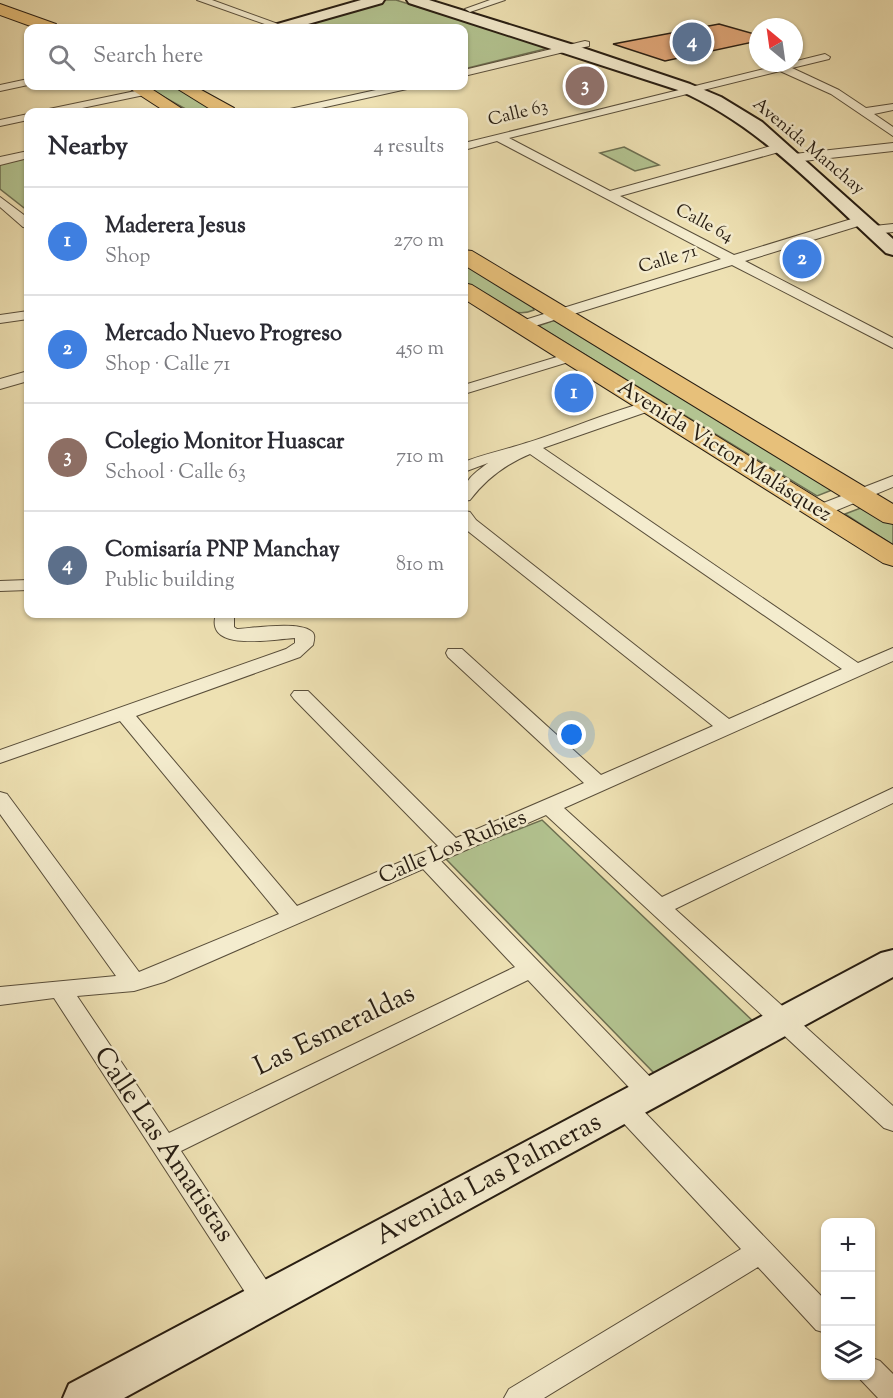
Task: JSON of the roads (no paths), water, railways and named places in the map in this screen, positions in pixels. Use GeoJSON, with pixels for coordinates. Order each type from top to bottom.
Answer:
{"type":"FeatureCollection","features":[{"type":"Feature","properties":{"kind":"main road"},"geometry":{"type":"LineString","coordinates":[[0,9],[39,24]]}},
{"type":"Feature","properties":{"kind":"main road"},"geometry":{"type":"LineString","coordinates":[[142,90],[171,108]]}},
{"type":"Feature","properties":{"kind":"main road"},"geometry":{"type":"LineString","coordinates":[[189,90],[220,108]]}},
{"type":"Feature","properties":{"kind":"main road","name":"Avenida Victor Malásquez"},"geometry":{"type":"LineString","coordinates":[[468,258],[893,516]]}},
{"type":"Feature","properties":{"kind":"main road","name":"Avenida Victor Malásquez"},"geometry":{"type":"LineString","coordinates":[[468,293],[893,557]]}},
{"type":"Feature","properties":{"kind":"street"},"geometry":{"type":"LineString","coordinates":[[202,0],[271,24]]}},
{"type":"Feature","properties":{"kind":"street"},"geometry":{"type":"LineString","coordinates":[[296,24],[377,0]]}},
{"type":"Feature","properties":{"kind":"street","name":"Avenida Manchay"},"geometry":{"type":"LineString","coordinates":[[414,0],[708,86],[764,115],[832,171]]}},
{"type":"Feature","properties":{"kind":"street","name":"Avenida Manchay"},"geometry":{"type":"LineString","coordinates":[[440,0],[577,46],[691,89],[731,108],[788,153],[893,249]]}},
{"type":"Feature","properties":{"kind":"street"},"geometry":{"type":"LineString","coordinates":[[470,9],[500,0]]}},
{"type":"Feature","properties":{"kind":"street"},"geometry":{"type":"LineString","coordinates":[[468,72],[577,46]]}},
{"type":"Feature","properties":{"kind":"street","name":"Calle 63"},"geometry":{"type":"LineString","coordinates":[[803,63],[825,57]]}},
{"type":"Feature","properties":{"kind":"street","name":"Calle 63"},"geometry":{"type":"LineString","coordinates":[[468,145],[766,72]]}},
{"type":"Feature","properties":{"kind":"street"},"geometry":{"type":"LineString","coordinates":[[791,72],[823,86],[893,132]]}},
{"type":"Feature","properties":{"kind":"street"},"geometry":{"type":"LineString","coordinates":[[0,88],[24,83]]}},
{"type":"Feature","properties":{"kind":"street"},"geometry":{"type":"LineString","coordinates":[[65,108],[136,90]]}},
{"type":"Feature","properties":{"kind":"street"},"geometry":{"type":"LineString","coordinates":[[307,108],[386,90]]}},
{"type":"Feature","properties":{"kind":"street"},"geometry":{"type":"LineString","coordinates":[[865,112],[893,107]]}},
{"type":"Feature","properties":{"kind":"street"},"geometry":{"type":"LineString","coordinates":[[0,123],[24,118]]}},
{"type":"Feature","properties":{"kind":"street","name":"Calle 64"},"geometry":{"type":"LineString","coordinates":[[498,137],[893,344]]}},
{"type":"Feature","properties":{"kind":"street"},"geometry":{"type":"LineString","coordinates":[[609,195],[788,153],[815,156],[893,147]]}},
{"type":"Feature","properties":{"kind":"street"},"geometry":{"type":"LineString","coordinates":[[0,161],[24,155]]}},
{"type":"Feature","properties":{"kind":"street"},"geometry":{"type":"LineString","coordinates":[[0,201],[24,221]]}},
{"type":"Feature","properties":{"kind":"street","name":"Avenida Manchay"},"geometry":{"type":"LineString","coordinates":[[867,202],[893,227]]}},
{"type":"Feature","properties":{"kind":"street","name":"Calle 71"},"geometry":{"type":"LineString","coordinates":[[519,326],[732,260],[868,225],[893,227]]}},
{"type":"Feature","properties":{"kind":"street"},"geometry":{"type":"LineString","coordinates":[[0,319],[24,316]]}},
{"type":"Feature","properties":{"kind":"street"},"geometry":{"type":"LineString","coordinates":[[468,389],[570,357]]}},
{"type":"Feature","properties":{"kind":"street"},"geometry":{"type":"LineString","coordinates":[[1,383],[24,377]]}},
{"type":"Feature","properties":{"kind":"street"},"geometry":{"type":"LineString","coordinates":[[468,465],[490,457],[531,447],[650,406]]}},
{"type":"Feature","properties":{"kind":"street"},"geometry":{"type":"LineString","coordinates":[[468,488],[470,484],[496,465],[531,447]]}},
{"type":"Feature","properties":{"kind":"street"},"geometry":{"type":"LineString","coordinates":[[531,447],[856,670]]}},
{"type":"Feature","properties":{"kind":"street"},"geometry":{"type":"LineString","coordinates":[[819,511],[893,481]]}},
{"type":"Feature","properties":{"kind":"street"},"geometry":{"type":"LineString","coordinates":[[468,521],[726,727]]}},
{"type":"Feature","properties":{"kind":"street"},"geometry":{"type":"LineString","coordinates":[[0,586],[24,585]]}},
{"type":"Feature","properties":{"kind":"street"},"geometry":{"type":"LineString","coordinates":[[0,757],[293,653],[304,645],[305,635],[296,632],[234,635],[225,630],[224,618]]}},
{"type":"Feature","properties":{"kind":"street"},"geometry":{"type":"LineString","coordinates":[[455,653],[598,784]]}},
{"type":"Feature","properties":{"kind":"street","name":"Calle Los Rubies"},"geometry":{"type":"LineString","coordinates":[[0,996],[134,983],[294,917],[893,654]]}},
{"type":"Feature","properties":{"kind":"street"},"geometry":{"type":"LineString","coordinates":[[301,695],[453,848]]}},
{"type":"Feature","properties":{"kind":"street"},"geometry":{"type":"LineString","coordinates":[[124,714],[294,917]]}},
{"type":"Feature","properties":{"kind":"street"},"geometry":{"type":"LineString","coordinates":[[658,908],[893,795]]}},
{"type":"Feature","properties":{"kind":"street"},"geometry":{"type":"LineString","coordinates":[[0,799],[134,983]]}},
{"type":"Feature","properties":{"kind":"street"},"geometry":{"type":"LineString","coordinates":[[549,806],[893,1122]]}},
{"type":"Feature","properties":{"kind":"street"},"geometry":{"type":"LineString","coordinates":[[426,859],[531,969],[760,1252],[821,1318]]}},
{"type":"Feature","properties":{"kind":"street","name":"Avenida Las Palmeras"},"geometry":{"type":"LineString","coordinates":[[84,1398],[893,962]]}},
{"type":"Feature","properties":{"kind":"street","name":"Las Esmeraldas"},"geometry":{"type":"LineString","coordinates":[[165,1147],[531,969]]}},
{"type":"Feature","properties":{"kind":"street","name":"Calle Las Amatistas"},"geometry":{"type":"LineString","coordinates":[[60,989],[266,1301]]}},
{"type":"Feature","properties":{"kind":"street"},"geometry":{"type":"LineString","coordinates":[[519,1398],[760,1252]]}},
{"type":"Feature","properties":{"kind":"street"},"geometry":{"type":"LineString","coordinates":[[875,1375],[893,1394]]}},
{"type":"Feature","properties":{"kind":"place","name":"Comisaría PNP Manchay"},"geometry":{"type":"Point","coordinates":[692,42]}},
{"type":"Feature","properties":{"kind":"place","name":"Colegio Monitor Huascar"},"geometry":{"type":"Point","coordinates":[585,86]}},
{"type":"Feature","properties":{"kind":"place","name":"Mercado Nuevo Progreso"},"geometry":{"type":"Point","coordinates":[802,259]}},
{"type":"Feature","properties":{"kind":"place","name":"Maderera Jesus"},"geometry":{"type":"Point","coordinates":[574,393]}}]}
